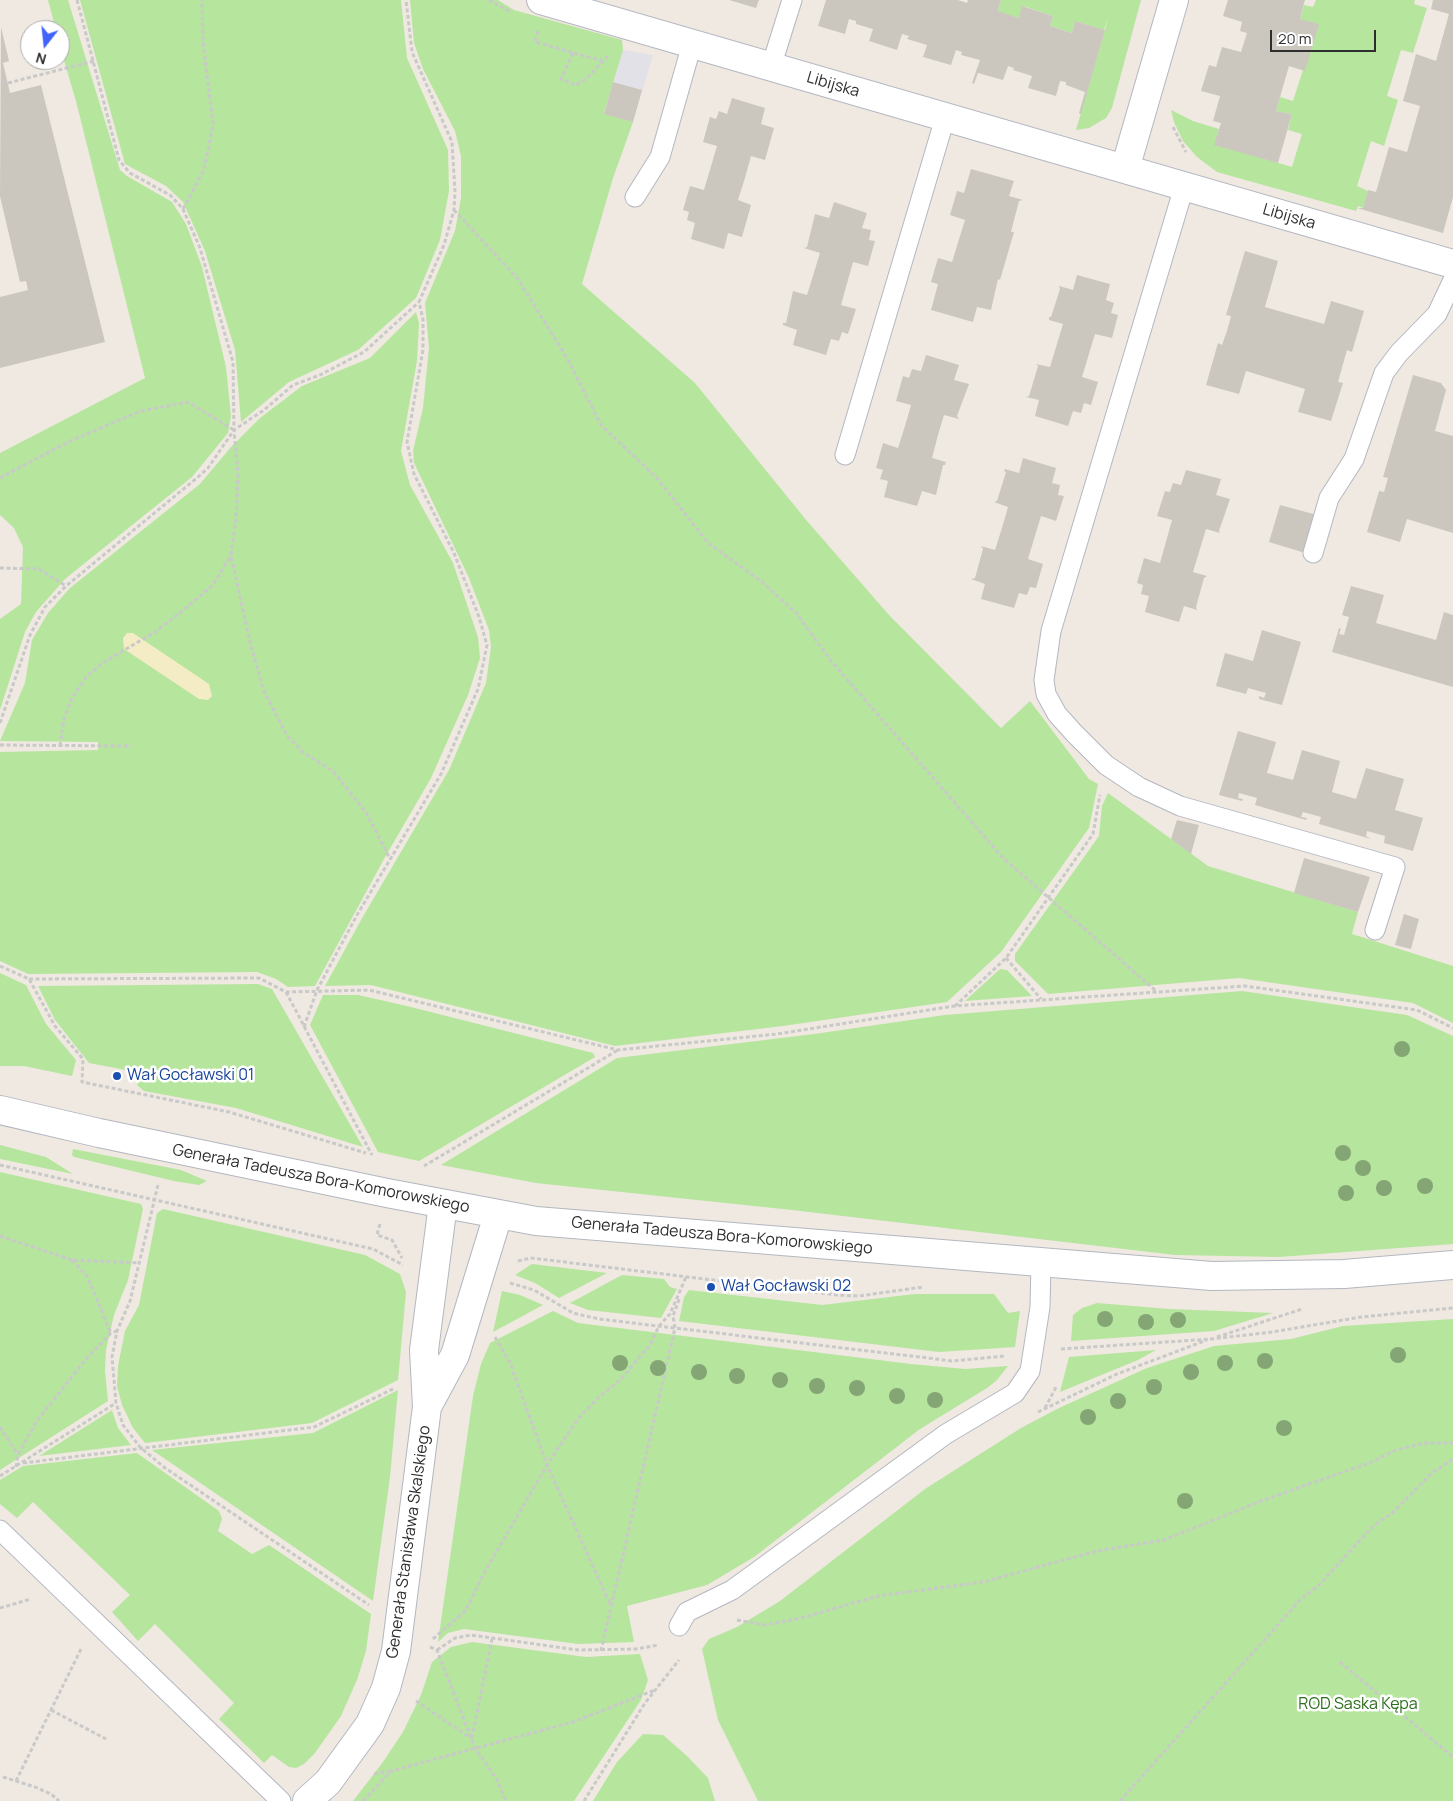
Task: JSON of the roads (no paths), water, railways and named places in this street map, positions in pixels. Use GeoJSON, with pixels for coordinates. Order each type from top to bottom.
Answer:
{"type":"FeatureCollection","features":[{"type":"Feature","properties":{"kind":"street","name":"Libijska"},"geometry":{"type":"LineString","coordinates":[[541,0],[1453,264]]}},
{"type":"Feature","properties":{"kind":"street"},"geometry":{"type":"LineString","coordinates":[[1125,169],[1174,0]]}},
{"type":"Feature","properties":{"kind":"street","name":"Generała Tadeusza Bora-Komorowskiego"},"geometry":{"type":"LineString","coordinates":[[0,1110],[99,1134],[498,1215],[536,1220],[1041,1264],[1212,1276],[1344,1274],[1453,1265]]}},
{"type":"Feature","properties":{"kind":"street","name":"Generała Stanisława Skalskiego"},"geometry":{"type":"LineString","coordinates":[[307,1801],[328,1782],[370,1724],[386,1688],[396,1651],[427,1407],[424,1350],[443,1204]]}},
{"type":"Feature","properties":{"kind":"street","name":"Generała Stanisława Skalskiego"},"geometry":{"type":"LineString","coordinates":[[427,1407],[455,1355],[477,1278],[498,1215]]}},
{"type":"Feature","properties":{"kind":"lane"},"geometry":{"type":"LineString","coordinates":[[772,67],[792,0]]}},
{"type":"Feature","properties":{"kind":"lane"},"geometry":{"type":"LineString","coordinates":[[635,197],[660,158],[692,44]]}},
{"type":"Feature","properties":{"kind":"lane"},"geometry":{"type":"LineString","coordinates":[[845,455],[945,118]]}},
{"type":"Feature","properties":{"kind":"lane"},"geometry":{"type":"LineString","coordinates":[[1184,187],[1051,631],[1044,680],[1046,694],[1058,714],[1106,765],[1139,787],[1180,806],[1395,867],[1375,930]]}},
{"type":"Feature","properties":{"kind":"lane"},"geometry":{"type":"LineString","coordinates":[[1312,553],[1329,498],[1354,459],[1384,373],[1399,353],[1437,314],[1453,280]]}},
{"type":"Feature","properties":{"kind":"lane"},"geometry":{"type":"LineString","coordinates":[[679,1626],[687,1612],[732,1590],[946,1434],[1015,1392],[1030,1371],[1040,1307],[1041,1264]]}},
{"type":"Feature","properties":{"kind":"lane"},"geometry":{"type":"LineString","coordinates":[[0,1530],[281,1801]]}},
{"type":"Feature","properties":{"kind":"place","name":"Wał Gocławski 01"},"geometry":{"type":"Point","coordinates":[117,1076]}},
{"type":"Feature","properties":{"kind":"place","name":"Wał Gocławski 02"},"geometry":{"type":"Point","coordinates":[711,1287]}},
{"type":"Feature","properties":{"kind":"park label","name":"ROD Saska Kępa"},"geometry":{"type":"Point","coordinates":[1358,1705]}}]}
